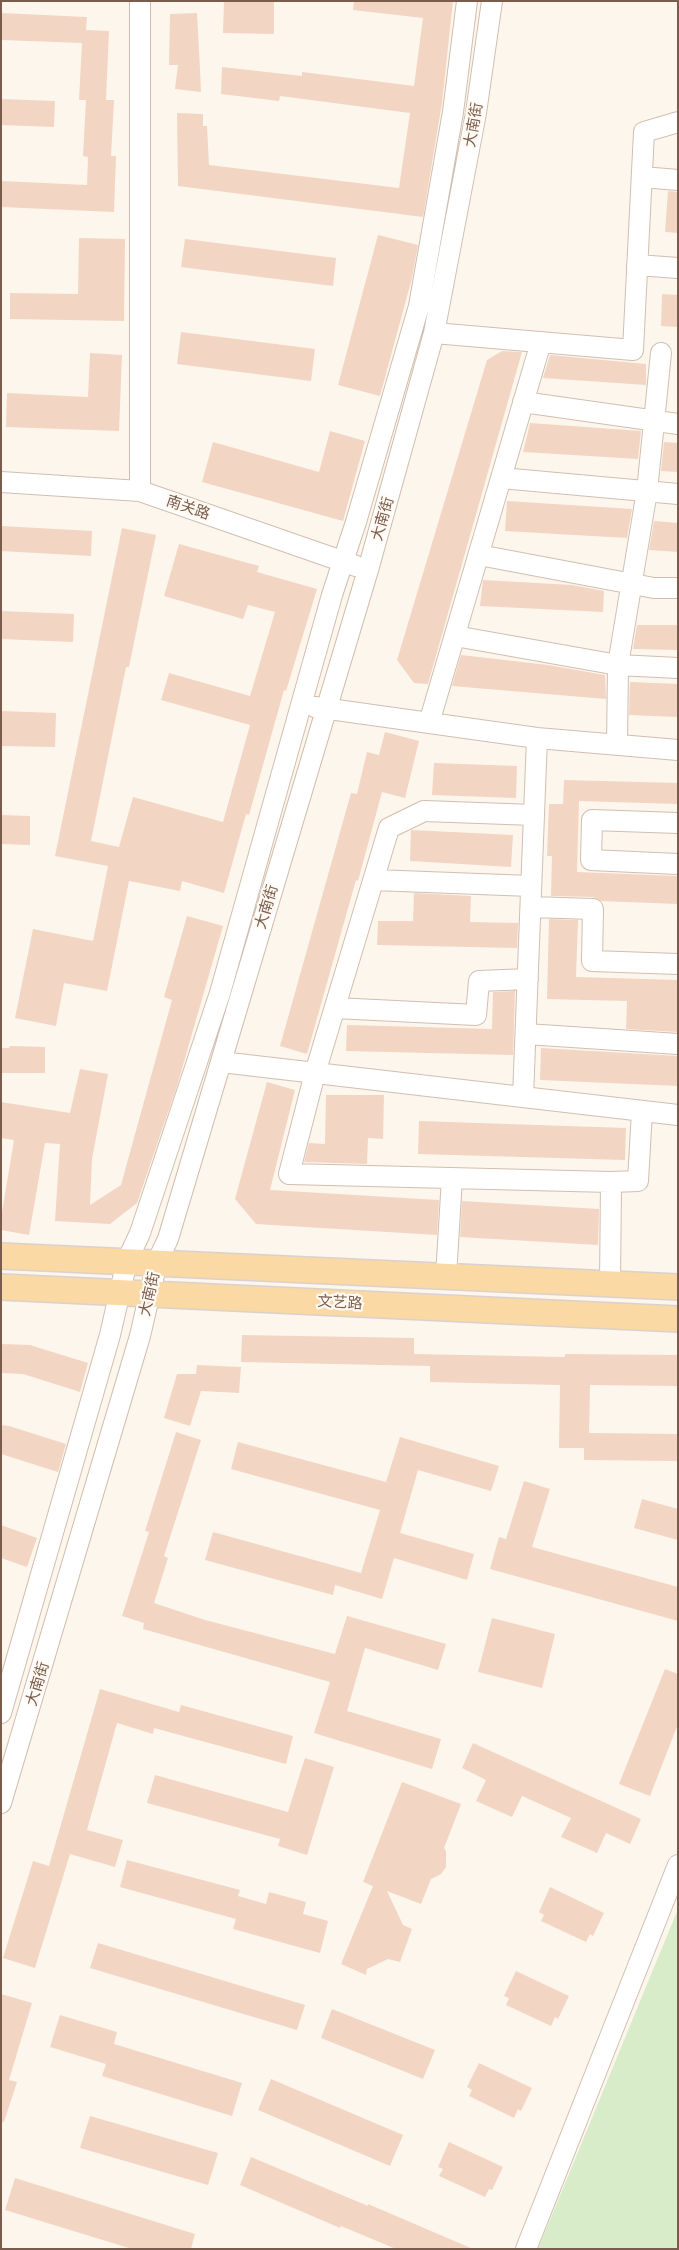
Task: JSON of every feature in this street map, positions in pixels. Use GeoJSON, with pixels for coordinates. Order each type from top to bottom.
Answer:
{"type":"FeatureCollection","features":[{"type":"Feature","properties":{"kind":"main road"},"geometry":{"type":"LineString","coordinates":[[1,1256],[678,1287]]}},
{"type":"Feature","properties":{"kind":"main road","name":"文艺路"},"geometry":{"type":"LineString","coordinates":[[1,1287],[678,1319]]}},
{"type":"Feature","properties":{"kind":"street"},"geometry":{"type":"LineString","coordinates":[[140,1],[140,491]]}},
{"type":"Feature","properties":{"kind":"street","name":"大南街"},"geometry":{"type":"LineString","coordinates":[[1,1713],[107,1344],[127,1261],[140,1233],[220,993],[332,595],[344,561],[419,306],[453,112],[467,1]]}},
{"type":"Feature","properties":{"kind":"street","name":"大南街"},"geometry":{"type":"LineString","coordinates":[[1,1803],[140,1336],[158,1262],[168,1239],[368,570],[434,333],[476,113],[492,1]]}},
{"type":"Feature","properties":{"kind":"street"},"geometry":{"type":"LineString","coordinates":[[633,350],[644,132],[678,122]]}},
{"type":"Feature","properties":{"kind":"street"},"geometry":{"type":"LineString","coordinates":[[642,177],[678,180]]}},
{"type":"Feature","properties":{"kind":"street"},"geometry":{"type":"LineString","coordinates":[[637,265],[678,268]]}},
{"type":"Feature","properties":{"kind":"street"},"geometry":{"type":"LineString","coordinates":[[434,333],[669,354],[654,421],[647,491],[618,665],[617,745]]}},
{"type":"Feature","properties":{"kind":"street"},"geometry":{"type":"LineString","coordinates":[[430,723],[541,342]]}},
{"type":"Feature","properties":{"kind":"street"},"geometry":{"type":"LineString","coordinates":[[523,402],[678,424]]}},
{"type":"Feature","properties":{"kind":"street"},"geometry":{"type":"LineString","coordinates":[[501,478],[678,494]]}},
{"type":"Feature","properties":{"kind":"street","name":"南关路"},"geometry":{"type":"LineString","coordinates":[[1,482],[140,491],[368,570]]}},
{"type":"Feature","properties":{"kind":"street"},"geometry":{"type":"LineString","coordinates":[[478,555],[654,588],[678,588]]}},
{"type":"Feature","properties":{"kind":"street"},"geometry":{"type":"LineString","coordinates":[[455,636],[618,665],[678,668]]}},
{"type":"Feature","properties":{"kind":"street"},"geometry":{"type":"LineString","coordinates":[[301,704],[326,710],[537,738],[678,750]]}},
{"type":"Feature","properties":{"kind":"street"},"geometry":{"type":"LineString","coordinates":[[523,1097],[537,738]]}},
{"type":"Feature","properties":{"kind":"street"},"geometry":{"type":"LineString","coordinates":[[534,815],[424,811],[389,828],[315,1073],[290,1174],[612,1182],[638,1181],[642,1111]]}},
{"type":"Feature","properties":{"kind":"street"},"geometry":{"type":"LineString","coordinates":[[678,823],[592,820],[590,860],[678,864]]}},
{"type":"Feature","properties":{"kind":"street"},"geometry":{"type":"LineString","coordinates":[[374,880],[531,886]]}},
{"type":"Feature","properties":{"kind":"street"},"geometry":{"type":"LineString","coordinates":[[530,907],[593,909],[592,961],[678,964]]}},
{"type":"Feature","properties":{"kind":"street"},"geometry":{"type":"LineString","coordinates":[[335,1008],[476,1015],[479,981],[528,979]]}},
{"type":"Feature","properties":{"kind":"street"},"geometry":{"type":"LineString","coordinates":[[526,1034],[678,1044]]}},
{"type":"Feature","properties":{"kind":"street"},"geometry":{"type":"LineString","coordinates":[[221,1062],[678,1115]]}},
{"type":"Feature","properties":{"kind":"street"},"geometry":{"type":"LineString","coordinates":[[446,1276],[452,1178]]}},
{"type":"Feature","properties":{"kind":"street"},"geometry":{"type":"LineString","coordinates":[[610,1284],[612,1182]]}},
{"type":"Feature","properties":{"kind":"street"},"geometry":{"type":"LineString","coordinates":[[526,2249],[678,1864]]}},
{"type":"Feature","properties":{"kind":"green space"},"geometry":{"type":"Polygon","coordinates":[[[678,1909],[678,2249],[538,2249],[678,1909]]]}},
{"type":"Feature","properties":{"kind":"building"},"geometry":{"type":"Polygon","coordinates":[[[224,1],[274,1],[274,34],[223,33],[224,1]]]}},
{"type":"Feature","properties":{"kind":"building"},"geometry":{"type":"Polygon","coordinates":[[[354,1],[453,1],[442,103],[423,217],[178,186],[177,113],[203,114],[203,126],[207,126],[209,165],[399,188],[410,113],[280,96],[279,101],[221,94],[222,67],[302,76],[302,72],[414,86],[423,18],[353,10],[354,1]]]}},
{"type":"Feature","properties":{"kind":"building"},"geometry":{"type":"Polygon","coordinates":[[[1,13],[87,17],[86,30],[109,31],[106,100],[114,100],[111,156],[116,156],[114,212],[1,207],[1,181],[87,185],[88,157],[83,156],[86,100],[79,100],[82,43],[1,40],[1,13]]]}},
{"type":"Feature","properties":{"kind":"building"},"geometry":{"type":"Polygon","coordinates":[[[197,13],[201,92],[175,89],[178,65],[169,65],[170,14],[197,13]]]}},
{"type":"Feature","properties":{"kind":"building"},"geometry":{"type":"Polygon","coordinates":[[[1,99],[55,101],[54,127],[1,125],[1,99]]]}},
{"type":"Feature","properties":{"kind":"building"},"geometry":{"type":"Polygon","coordinates":[[[668,191],[678,192],[678,233],[665,232],[668,191]]]}},
{"type":"Feature","properties":{"kind":"building"},"geometry":{"type":"Polygon","coordinates":[[[378,235],[418,245],[412,278],[380,396],[338,385],[378,235]]]}},
{"type":"Feature","properties":{"kind":"building"},"geometry":{"type":"Polygon","coordinates":[[[79,238],[125,239],[124,321],[10,319],[10,293],[78,294],[79,238]]]}},
{"type":"Feature","properties":{"kind":"building"},"geometry":{"type":"Polygon","coordinates":[[[185,239],[336,258],[333,286],[181,267],[185,239]]]}},
{"type":"Feature","properties":{"kind":"building"},"geometry":{"type":"Polygon","coordinates":[[[662,294],[678,295],[678,327],[661,326],[662,294]]]}},
{"type":"Feature","properties":{"kind":"building"},"geometry":{"type":"Polygon","coordinates":[[[181,332],[315,349],[311,381],[177,364],[181,332]]]}},
{"type":"Feature","properties":{"kind":"building"},"geometry":{"type":"Polygon","coordinates":[[[502,351],[522,352],[428,684],[414,683],[397,660],[487,360],[502,351]]]}},
{"type":"Feature","properties":{"kind":"building"},"geometry":{"type":"Polygon","coordinates":[[[90,353],[122,355],[119,431],[6,427],[7,393],[88,397],[90,353]]]}},
{"type":"Feature","properties":{"kind":"building"},"geometry":{"type":"Polygon","coordinates":[[[550,355],[646,364],[646,385],[543,378],[550,355]]]}},
{"type":"Feature","properties":{"kind":"building"},"geometry":{"type":"Polygon","coordinates":[[[530,423],[641,431],[638,459],[523,452],[530,423]]]}},
{"type":"Feature","properties":{"kind":"building"},"geometry":{"type":"Polygon","coordinates":[[[330,431],[365,441],[343,521],[202,482],[213,442],[319,472],[330,431]]]}},
{"type":"Feature","properties":{"kind":"building"},"geometry":{"type":"Polygon","coordinates":[[[664,442],[678,443],[678,472],[661,471],[664,442]]]}},
{"type":"Feature","properties":{"kind":"building"},"geometry":{"type":"Polygon","coordinates":[[[507,501],[632,509],[627,538],[505,531],[507,501]]]}},
{"type":"Feature","properties":{"kind":"building"},"geometry":{"type":"Polygon","coordinates":[[[654,521],[678,523],[678,552],[649,550],[654,521]]]}},
{"type":"Feature","properties":{"kind":"building"},"geometry":{"type":"Polygon","coordinates":[[[1,526],[92,531],[91,556],[1,551],[1,526]]]}},
{"type":"Feature","properties":{"kind":"building"},"geometry":{"type":"Polygon","coordinates":[[[122,528],[156,535],[129,667],[126,667],[91,841],[119,847],[133,797],[223,822],[250,725],[161,700],[169,673],[250,696],[275,612],[248,605],[243,619],[164,596],[179,544],[259,566],[257,572],[317,589],[286,691],[284,690],[249,815],[246,814],[224,893],[182,881],[180,891],[129,881],[107,991],[64,983],[56,1026],[15,1018],[33,929],[93,941],[108,866],[55,856],[122,528]]]}},
{"type":"Feature","properties":{"kind":"building"},"geometry":{"type":"Polygon","coordinates":[[[483,580],[572,585],[604,591],[603,612],[480,606],[483,580]]]}},
{"type":"Feature","properties":{"kind":"building"},"geometry":{"type":"Polygon","coordinates":[[[1,611],[74,614],[73,642],[1,639],[1,611]]]}},
{"type":"Feature","properties":{"kind":"building"},"geometry":{"type":"Polygon","coordinates":[[[637,625],[678,625],[678,650],[633,649],[637,625]]]}},
{"type":"Feature","properties":{"kind":"building"},"geometry":{"type":"Polygon","coordinates":[[[461,655],[548,665],[605,675],[606,699],[452,686],[461,655]]]}},
{"type":"Feature","properties":{"kind":"building"},"geometry":{"type":"Polygon","coordinates":[[[630,682],[678,684],[678,717],[629,715],[630,682]]]}},
{"type":"Feature","properties":{"kind":"building"},"geometry":{"type":"Polygon","coordinates":[[[1,711],[56,713],[55,747],[1,746],[1,711]]]}},
{"type":"Feature","properties":{"kind":"building"},"geometry":{"type":"Polygon","coordinates":[[[385,732],[419,741],[405,798],[382,792],[307,1054],[280,1046],[351,793],[357,794],[367,752],[379,755],[385,732]]]}},
{"type":"Feature","properties":{"kind":"building"},"geometry":{"type":"Polygon","coordinates":[[[434,763],[517,766],[516,798],[432,795],[434,763]]]}},
{"type":"Feature","properties":{"kind":"building"},"geometry":{"type":"Polygon","coordinates":[[[564,780],[678,783],[678,804],[579,801],[577,872],[678,876],[678,904],[601,901],[593,897],[551,896],[552,856],[547,856],[549,804],[563,804],[564,780]]]}},
{"type":"Feature","properties":{"kind":"building"},"geometry":{"type":"Polygon","coordinates":[[[1,815],[30,816],[30,845],[1,844],[1,815]]]}},
{"type":"Feature","properties":{"kind":"building"},"geometry":{"type":"Polygon","coordinates":[[[411,830],[513,835],[511,867],[410,861],[411,830]]]}},
{"type":"Feature","properties":{"kind":"building"},"geometry":{"type":"Polygon","coordinates":[[[414,893],[471,896],[470,922],[518,923],[517,948],[377,945],[378,921],[413,921],[414,893]]]}},
{"type":"Feature","properties":{"kind":"building"},"geometry":{"type":"Polygon","coordinates":[[[187,916],[223,926],[177,1086],[137,1203],[110,1224],[55,1221],[60,1144],[45,1143],[29,1235],[1,1230],[1,1218],[14,1140],[1,1138],[1,1102],[70,1113],[80,1069],[108,1074],[92,1159],[90,1205],[121,1185],[172,1000],[164,997],[187,916]]]}},
{"type":"Feature","properties":{"kind":"building"},"geometry":{"type":"Polygon","coordinates":[[[549,919],[578,920],[576,977],[678,980],[678,1032],[626,1029],[627,1001],[547,999],[549,919]]]}},
{"type":"Feature","properties":{"kind":"building"},"geometry":{"type":"Polygon","coordinates":[[[515,991],[513,1055],[346,1051],[347,1025],[492,1029],[493,992],[515,991]]]}},
{"type":"Feature","properties":{"kind":"building"},"geometry":{"type":"Polygon","coordinates":[[[10,1046],[45,1047],[45,1073],[1,1073],[1,1048],[9,1048],[10,1046]]]}},
{"type":"Feature","properties":{"kind":"building"},"geometry":{"type":"Polygon","coordinates":[[[541,1048],[678,1056],[678,1086],[540,1080],[541,1048]]]}},
{"type":"Feature","properties":{"kind":"building"},"geometry":{"type":"Polygon","coordinates":[[[267,1082],[295,1090],[270,1190],[439,1200],[437,1235],[256,1224],[235,1199],[267,1082]]]}},
{"type":"Feature","properties":{"kind":"building"},"geometry":{"type":"Polygon","coordinates":[[[326,1095],[384,1095],[383,1139],[368,1138],[367,1164],[304,1162],[309,1143],[325,1144],[326,1095]]]}},
{"type":"Feature","properties":{"kind":"building"},"geometry":{"type":"Polygon","coordinates":[[[419,1121],[626,1128],[625,1160],[418,1154],[419,1121]]]}},
{"type":"Feature","properties":{"kind":"building"},"geometry":{"type":"Polygon","coordinates":[[[462,1201],[599,1209],[598,1245],[460,1237],[462,1201]]]}},
{"type":"Feature","properties":{"kind":"building"},"geometry":{"type":"Polygon","coordinates":[[[242,1335],[414,1338],[414,1354],[565,1357],[565,1354],[678,1355],[678,1386],[590,1385],[589,1433],[678,1434],[678,1461],[584,1460],[584,1448],[559,1448],[560,1385],[430,1382],[430,1366],[241,1362],[242,1335]]]}},
{"type":"Feature","properties":{"kind":"building"},"geometry":{"type":"Polygon","coordinates":[[[1,1344],[30,1345],[88,1363],[80,1392],[23,1374],[1,1373],[1,1344]]]}},
{"type":"Feature","properties":{"kind":"building"},"geometry":{"type":"Polygon","coordinates":[[[197,1365],[241,1367],[239,1393],[201,1391],[190,1426],[164,1418],[177,1374],[196,1374],[197,1365]]]}},
{"type":"Feature","properties":{"kind":"building"},"geometry":{"type":"Polygon","coordinates":[[[1,1425],[66,1444],[58,1472],[1,1454],[1,1425]]]}},
{"type":"Feature","properties":{"kind":"building"},"geometry":{"type":"Polygon","coordinates":[[[176,1432],[201,1440],[164,1556],[168,1558],[154,1603],[205,1620],[335,1654],[347,1616],[446,1644],[438,1670],[365,1648],[347,1711],[441,1739],[432,1769],[314,1733],[330,1682],[143,1629],[144,1623],[122,1616],[149,1532],[145,1531],[176,1432]]]}},
{"type":"Feature","properties":{"kind":"building"},"geometry":{"type":"Polygon","coordinates":[[[400,1437],[499,1466],[491,1491],[418,1470],[400,1533],[474,1554],[467,1580],[394,1558],[382,1599],[335,1585],[333,1595],[205,1560],[213,1532],[361,1573],[380,1510],[231,1469],[238,1442],[386,1482],[400,1437]]]}},
{"type":"Feature","properties":{"kind":"building"},"geometry":{"type":"Polygon","coordinates":[[[524,1481],[550,1489],[532,1547],[678,1587],[678,1621],[490,1569],[499,1537],[506,1539],[524,1481]]]}},
{"type":"Feature","properties":{"kind":"building"},"geometry":{"type":"Polygon","coordinates":[[[642,1499],[678,1509],[678,1540],[634,1528],[642,1499]]]}},
{"type":"Feature","properties":{"kind":"building"},"geometry":{"type":"Polygon","coordinates":[[[1,1525],[37,1538],[27,1567],[1,1558],[1,1525]]]}},
{"type":"Feature","properties":{"kind":"building"},"geometry":{"type":"Polygon","coordinates":[[[492,1618],[555,1634],[542,1688],[478,1672],[492,1618]]]}},
{"type":"Feature","properties":{"kind":"building"},"geometry":{"type":"Polygon","coordinates":[[[665,1669],[678,1674],[678,1724],[650,1796],[619,1784],[665,1669]]]}},
{"type":"Feature","properties":{"kind":"building"},"geometry":{"type":"Polygon","coordinates":[[[100,1689],[179,1712],[181,1705],[293,1736],[286,1764],[154,1728],[153,1734],[117,1723],[87,1830],[123,1840],[115,1867],[70,1854],[35,1968],[3,1958],[33,1861],[49,1866],[100,1689]]]}},
{"type":"Feature","properties":{"kind":"building"},"geometry":{"type":"Polygon","coordinates":[[[473,1743],[641,1819],[630,1844],[606,1833],[597,1853],[561,1837],[571,1818],[522,1796],[512,1817],[476,1801],[486,1780],[462,1768],[473,1743]]]}},
{"type":"Feature","properties":{"kind":"building"},"geometry":{"type":"Polygon","coordinates":[[[305,1758],[334,1767],[307,1855],[278,1846],[280,1839],[147,1803],[155,1775],[288,1812],[305,1758]]]}},
{"type":"Feature","properties":{"kind":"building"},"geometry":{"type":"Polygon","coordinates":[[[402,1782],[461,1804],[444,1848],[446,1851],[446,1867],[441,1874],[431,1879],[421,1904],[387,1891],[403,1925],[412,1929],[400,1962],[388,1959],[367,1969],[366,1975],[341,1964],[373,1886],[363,1882],[402,1782]]]}},
{"type":"Feature","properties":{"kind":"building"},"geometry":{"type":"Polygon","coordinates":[[[127,1860],[240,1890],[238,1896],[266,1904],[269,1892],[306,1902],[303,1914],[328,1921],[320,1953],[233,1929],[236,1919],[120,1887],[127,1860]]]}},
{"type":"Feature","properties":{"kind":"building"},"geometry":{"type":"Polygon","coordinates":[[[550,1887],[604,1913],[593,1936],[590,1934],[586,1942],[541,1921],[544,1915],[539,1912],[550,1887]]]}},
{"type":"Feature","properties":{"kind":"building"},"geometry":{"type":"Polygon","coordinates":[[[98,1943],[305,2005],[297,2030],[90,1968],[98,1943]]]}},
{"type":"Feature","properties":{"kind":"building"},"geometry":{"type":"Polygon","coordinates":[[[516,1971],[569,1996],[558,2019],[555,2017],[551,2026],[506,2005],[509,1998],[504,1996],[516,1971]]]}},
{"type":"Feature","properties":{"kind":"building"},"geometry":{"type":"Polygon","coordinates":[[[1,1994],[32,2003],[9,2080],[17,2082],[4,2122],[1,2122],[1,1994]]]}},
{"type":"Feature","properties":{"kind":"building"},"geometry":{"type":"Polygon","coordinates":[[[332,2009],[435,2050],[423,2079],[321,2038],[332,2009]]]}},
{"type":"Feature","properties":{"kind":"building"},"geometry":{"type":"Polygon","coordinates":[[[60,2015],[117,2032],[114,2044],[242,2083],[232,2116],[102,2076],[106,2064],[50,2047],[60,2015]]]}},
{"type":"Feature","properties":{"kind":"building"},"geometry":{"type":"Polygon","coordinates":[[[479,2063],[532,2088],[521,2111],[518,2109],[514,2118],[469,2096],[472,2090],[467,2087],[479,2063]]]}},
{"type":"Feature","properties":{"kind":"building"},"geometry":{"type":"Polygon","coordinates":[[[271,2079],[403,2135],[390,2166],[258,2110],[271,2079]]]}},
{"type":"Feature","properties":{"kind":"building"},"geometry":{"type":"Polygon","coordinates":[[[90,2116],[218,2153],[208,2185],[80,2148],[90,2116]]]}},
{"type":"Feature","properties":{"kind":"building"},"geometry":{"type":"Polygon","coordinates":[[[449,2142],[503,2167],[492,2190],[489,2189],[485,2197],[439,2176],[443,2169],[438,2167],[449,2142]]]}},
{"type":"Feature","properties":{"kind":"building"},"geometry":{"type":"Polygon","coordinates":[[[251,2157],[473,2249],[396,2249],[341,2226],[340,2228],[240,2185],[251,2157]]]}},
{"type":"Feature","properties":{"kind":"building"},"geometry":{"type":"Polygon","coordinates":[[[15,2178],[195,2234],[191,2249],[132,2249],[5,2210],[15,2178]]]}}]}
